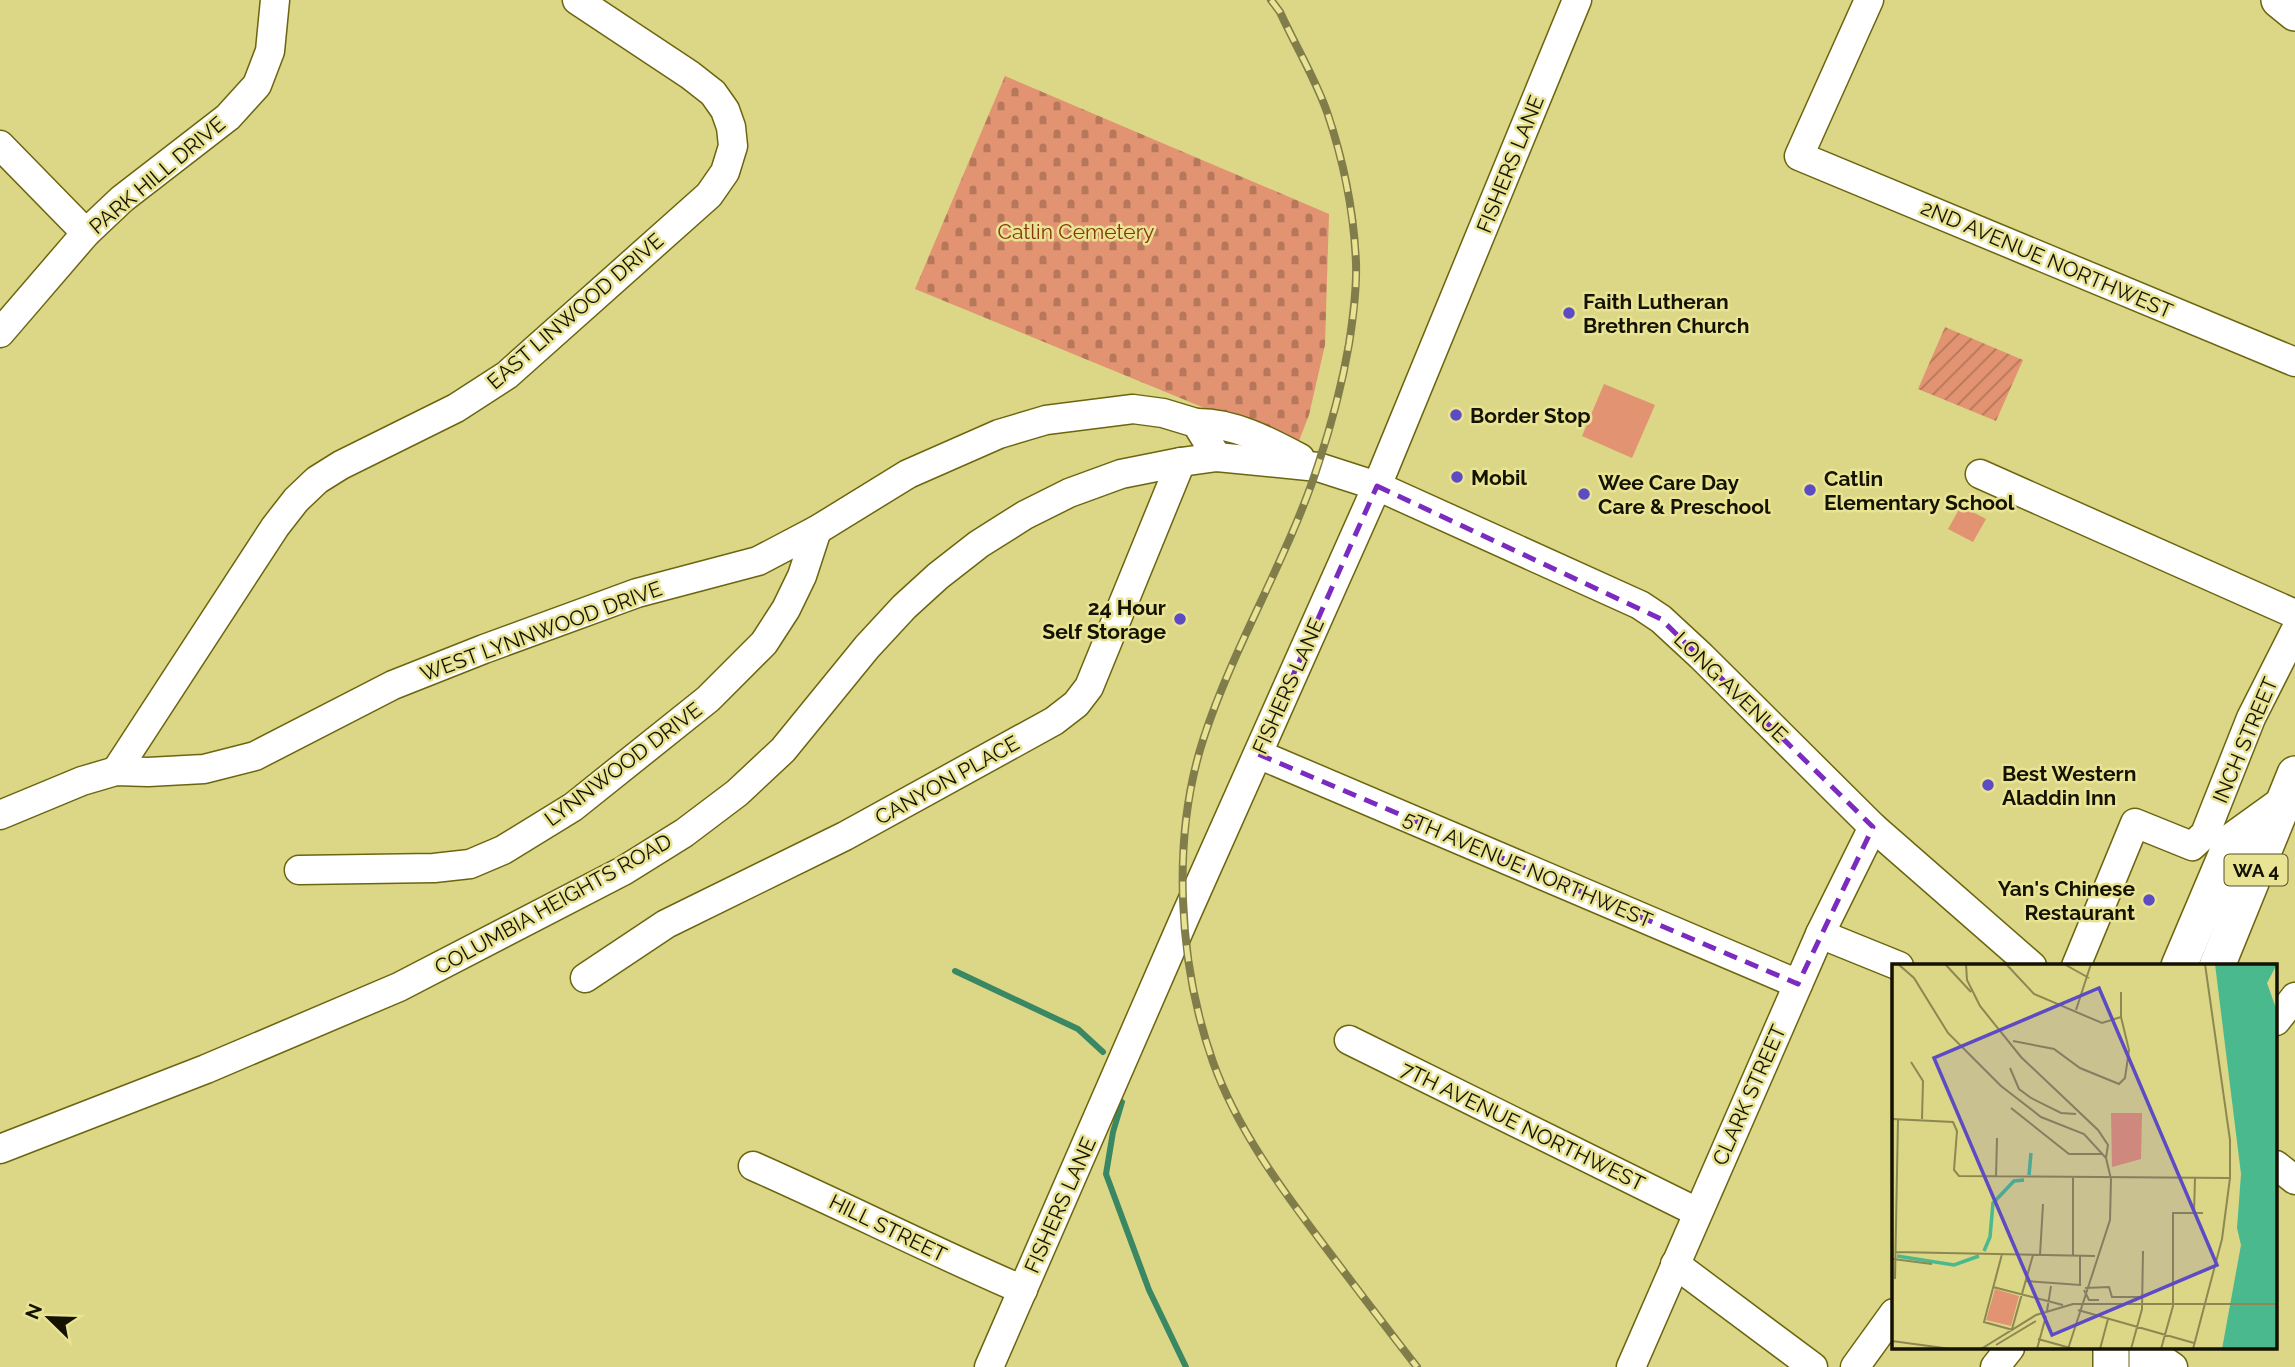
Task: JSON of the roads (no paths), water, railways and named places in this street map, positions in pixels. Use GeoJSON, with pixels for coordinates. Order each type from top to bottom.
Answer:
{"type":"FeatureCollection","features":[{"type":"Feature","properties":{"kind":"main road"},"geometry":{"type":"LineString","coordinates":[[2279,0],[2295,13]]}},
{"type":"Feature","properties":{"kind":"main road"},"geometry":{"type":"LineString","coordinates":[[2180,964],[2232,841],[2288,789]]}},
{"type":"Feature","properties":{"kind":"main road","name":"WA 4"},"geometry":{"type":"LineString","coordinates":[[2218,964],[2288,789]]}},
{"type":"Feature","properties":{"kind":"street","name":"PARK HILL DRIVE"},"geometry":{"type":"LineString","coordinates":[[0,333],[86,233],[132,191],[228,117],[257,85],[270,51],[275,0]]}},
{"type":"Feature","properties":{"kind":"street","name":"EAST LINWOOD DRIVE"},"geometry":{"type":"LineString","coordinates":[[116,771],[275,527],[296,500],[317,480],[456,408],[507,375],[709,195],[724,172],[733,146],[731,127],[725,110],[713,93],[577,0]]}},
{"type":"Feature","properties":{"kind":"street","name":"FISHERS LANE"},"geometry":{"type":"LineString","coordinates":[[989,1367],[1377,486],[1577,0]]}},
{"type":"Feature","properties":{"kind":"street","name":"2ND AVENUE NORTHWEST"},"geometry":{"type":"LineString","coordinates":[[1862,3],[1799,156],[2295,362]]}},
{"type":"Feature","properties":{"kind":"street"},"geometry":{"type":"LineString","coordinates":[[0,145],[86,233]]}},
{"type":"Feature","properties":{"kind":"street","name":"WEST LYNNWOOD DRIVE"},"geometry":{"type":"LineString","coordinates":[[0,815],[82,781],[116,771],[204,769],[255,756],[393,685],[637,593],[758,561],[817,530],[908,474],[999,434],[1046,420],[1133,409],[1163,413],[1196,423],[1216,423],[1272,444],[1318,467]]}},
{"type":"Feature","properties":{"kind":"street"},"geometry":{"type":"LineString","coordinates":[[1196,423],[1217,457]]}},
{"type":"Feature","properties":{"kind":"street","name":"COLUMBIA HEIGHTS ROAD"},"geometry":{"type":"LineString","coordinates":[[0,1149],[206,1069],[399,987],[623,871],[684,833],[737,793],[783,750],[867,647],[904,607],[979,544],[1025,515],[1069,493],[1121,474],[1181,461],[1217,457],[1318,467],[1377,486]]}},
{"type":"Feature","properties":{"kind":"street","name":"CANYON PLACE"},"geometry":{"type":"LineString","coordinates":[[584,978],[666,924],[845,836],[1054,721],[1076,704],[1089,687],[1181,461]]}},
{"type":"Feature","properties":{"kind":"street"},"geometry":{"type":"LineString","coordinates":[[1980,474],[2295,614]]}},
{"type":"Feature","properties":{"kind":"street","name":"LONG AVENUE"},"geometry":{"type":"LineString","coordinates":[[1377,486],[1600,586],[1640,605],[1661,619],[1872,827],[2030,964]]}},
{"type":"Feature","properties":{"kind":"street","name":"LYNNWOOD DRIVE"},"geometry":{"type":"LineString","coordinates":[[299,870],[434,868],[470,864],[503,850],[573,807],[708,699],[764,643],[786,609],[802,576],[817,530]]}},
{"type":"Feature","properties":{"kind":"street","name":"INCH STREET"},"geometry":{"type":"LineString","coordinates":[[2077,964],[2135,823],[2192,846],[2205,834],[2251,718],[2295,631]]}},
{"type":"Feature","properties":{"kind":"street","name":"5TH AVENUE NORTHWEST"},"geometry":{"type":"LineString","coordinates":[[1258,754],[1798,984]]}},
{"type":"Feature","properties":{"kind":"street","name":"CLARK STREET"},"geometry":{"type":"LineString","coordinates":[[1631,1367],[1820,934],[1872,827]]}},
{"type":"Feature","properties":{"kind":"street"},"geometry":{"type":"LineString","coordinates":[[1820,934],[1894,964]]}},
{"type":"Feature","properties":{"kind":"street"},"geometry":{"type":"LineString","coordinates":[[2278,1018],[2295,997]]}},
{"type":"Feature","properties":{"kind":"street","name":"7TH AVENUE NORTHWEST"},"geometry":{"type":"LineString","coordinates":[[1349,1040],[1697,1212]]}},
{"type":"Feature","properties":{"kind":"street","name":"HILL STREET"},"geometry":{"type":"LineString","coordinates":[[753,1166],[841,1204],[953,1260],[1023,1290]]}},
{"type":"Feature","properties":{"kind":"street"},"geometry":{"type":"LineString","coordinates":[[2278,1167],[2295,1180]]}},
{"type":"Feature","properties":{"kind":"street"},"geometry":{"type":"LineString","coordinates":[[1675,1264],[1813,1367]]}},
{"type":"Feature","properties":{"kind":"street"},"geometry":{"type":"LineString","coordinates":[[1855,1367],[1892,1316]]}},
{"type":"Feature","properties":{"kind":"street"},"geometry":{"type":"LineString","coordinates":[[1995,1367],[2008,1350]]}},
{"type":"Feature","properties":{"kind":"waterway"},"geometry":{"type":"LineString","coordinates":[[955,971],[1078,1029],[1103,1052]]}},
{"type":"Feature","properties":{"kind":"waterway"},"geometry":{"type":"LineString","coordinates":[[1122,1102],[1113,1132],[1106,1174],[1149,1290],[1186,1367]]}},
{"type":"Feature","properties":{"kind":"railway"},"geometry":{"type":"LineString","coordinates":[[1271,0],[1280,12],[1317,87],[1338,148],[1353,225],[1356,283],[1343,375],[1318,465],[1292,534],[1217,702],[1193,776],[1183,858],[1186,942],[1201,1024],[1213,1062],[1234,1111],[1291,1201],[1417,1367]]}},
{"type":"Feature","properties":{"kind":"place","name":"Faith Lutheran Brethren Church"},"geometry":{"type":"Point","coordinates":[1569,313]}},
{"type":"Feature","properties":{"kind":"place","name":"Border Stop"},"geometry":{"type":"Point","coordinates":[1456,415]}},
{"type":"Feature","properties":{"kind":"place","name":"Mobil"},"geometry":{"type":"Point","coordinates":[1457,477]}},
{"type":"Feature","properties":{"kind":"place","name":"Catlin Elementary School"},"geometry":{"type":"Point","coordinates":[1810,490]}},
{"type":"Feature","properties":{"kind":"place","name":"Wee Care Day Care & Preschool"},"geometry":{"type":"Point","coordinates":[1584,494]}},
{"type":"Feature","properties":{"kind":"place","name":"24 Hour Self Storage"},"geometry":{"type":"Point","coordinates":[1180,619]}},
{"type":"Feature","properties":{"kind":"place","name":"Best Western Aladdin Inn"},"geometry":{"type":"Point","coordinates":[1988,785]}},
{"type":"Feature","properties":{"kind":"place","name":"Yan's Chinese Restaurant"},"geometry":{"type":"Point","coordinates":[2149,900]}},
{"type":"Feature","properties":{"kind":"park label","name":"Catlin Cemetery"},"geometry":{"type":"Point","coordinates":[1076,231]}}]}
